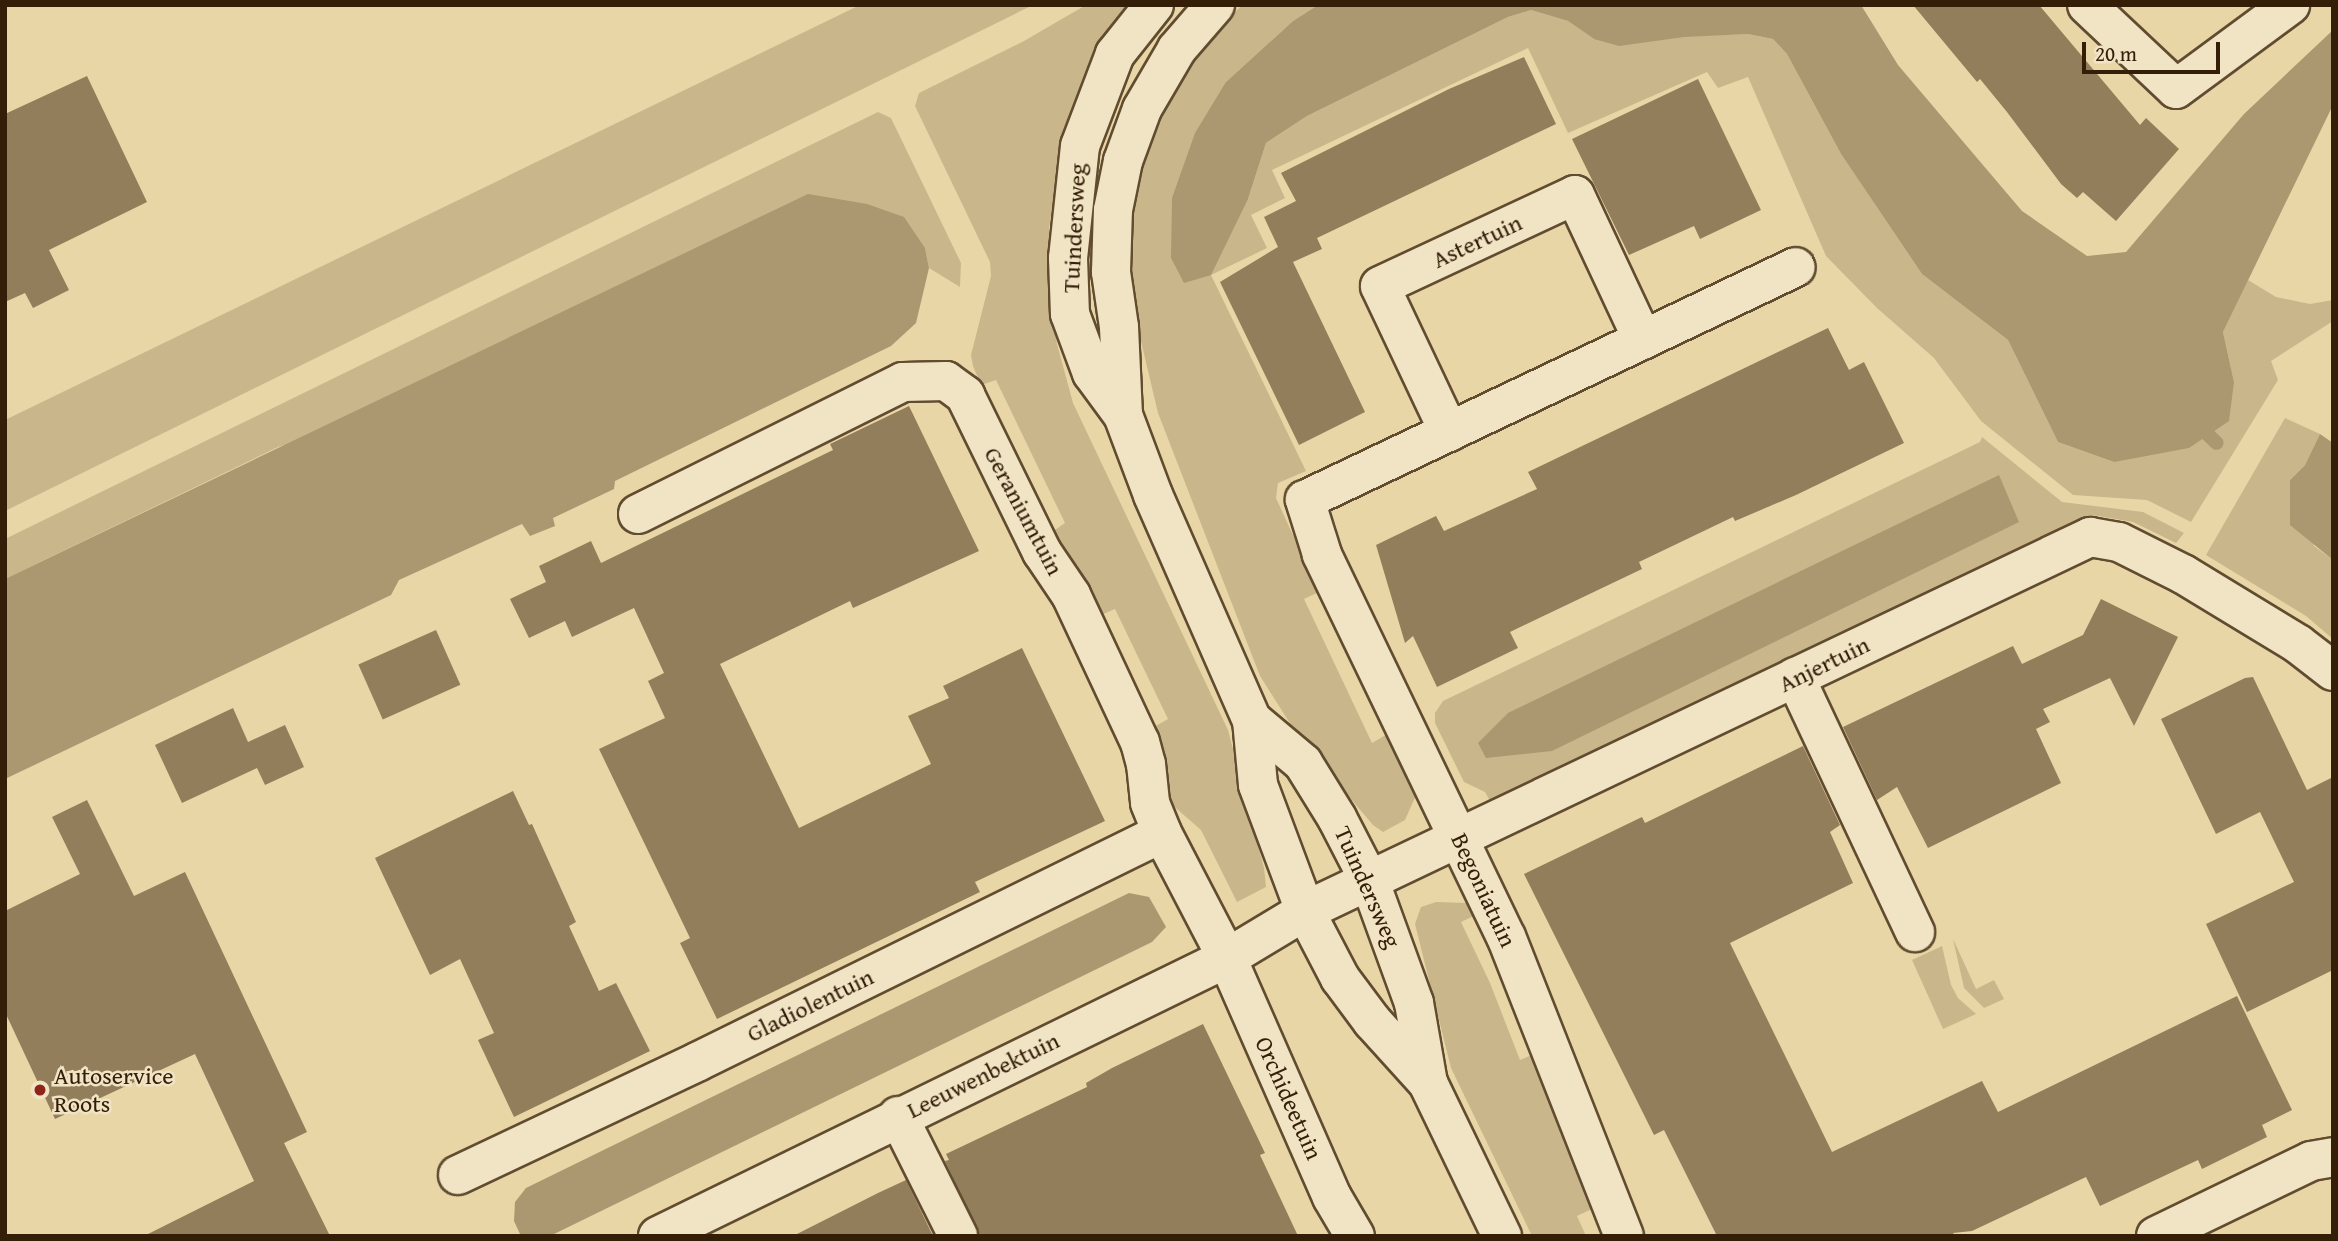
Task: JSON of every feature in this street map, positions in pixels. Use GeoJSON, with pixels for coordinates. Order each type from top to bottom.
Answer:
{"type":"FeatureCollection","features":[{"type":"Feature","properties":{"kind":"street","name":"Tuindersweg"},"geometry":{"type":"LineString","coordinates":[[1154,5],[1115,54],[1080,146],[1072,195],[1068,258],[1070,314],[1092,373],[1123,415],[1153,495],[1252,720],[1258,785],[1305,911],[1340,978],[1372,1021],[1429,1083]]}},
{"type":"Feature","properties":{"kind":"street","name":"Tuindersweg"},"geometry":{"type":"LineString","coordinates":[[1123,415],[1119,327],[1111,272],[1113,210],[1123,160],[1142,109],[1177,49],[1215,5]]}},
{"type":"Feature","properties":{"kind":"street"},"geometry":{"type":"LineString","coordinates":[[2087,5],[2176,89],[2290,5]]}},
{"type":"Feature","properties":{"kind":"street","name":"Astertuin"},"geometry":{"type":"LineString","coordinates":[[1449,432],[1380,286],[1575,195],[1643,340]]}},
{"type":"Feature","properties":{"kind":"street"},"geometry":{"type":"LineString","coordinates":[[1449,432],[1796,267]]}},
{"type":"Feature","properties":{"kind":"street","name":"Geraniumtuin"},"geometry":{"type":"LineString","coordinates":[[638,514],[903,382],[946,381],[965,395],[1042,552],[1071,596],[1140,743],[1146,764],[1150,803],[1162,833],[1227,958]]}},
{"type":"Feature","properties":{"kind":"street","name":"Begoniatuin"},"geometry":{"type":"LineString","coordinates":[[1449,432],[1305,500],[1322,554],[1506,936],[1624,1236]]}},
{"type":"Feature","properties":{"kind":"street","name":"Anjertuin"},"geometry":{"type":"LineString","coordinates":[[1305,911],[2090,537],[2119,542],[2183,574],[2298,644],[2333,671]]}},
{"type":"Feature","properties":{"kind":"street"},"geometry":{"type":"LineString","coordinates":[[1795,677],[1915,932]]}},
{"type":"Feature","properties":{"kind":"street","name":"Tuindersweg"},"geometry":{"type":"LineString","coordinates":[[1252,720],[1303,763],[1337,818],[1370,882],[1414,1003],[1429,1083],[1502,1236]]}},
{"type":"Feature","properties":{"kind":"street","name":"Gladiolentuin"},"geometry":{"type":"LineString","coordinates":[[458,1175],[697,1062],[1162,833]]}},
{"type":"Feature","properties":{"kind":"street","name":"Leeuwenbektuin"},"geometry":{"type":"LineString","coordinates":[[659,1236],[898,1116],[1227,958],[1305,911]]}},
{"type":"Feature","properties":{"kind":"street","name":"Orchideetuin"},"geometry":{"type":"LineString","coordinates":[[1227,958],[1332,1197],[1355,1236]]}},
{"type":"Feature","properties":{"kind":"street"},"geometry":{"type":"LineString","coordinates":[[898,1116],[958,1236]]}},
{"type":"Feature","properties":{"kind":"street"},"geometry":{"type":"LineString","coordinates":[[2156,1236],[2311,1161],[2333,1157]]}},
{"type":"Feature","properties":{"kind":"shaded area"},"geometry":{"type":"Polygon","coordinates":[[[860,5],[1033,5],[5,511],[5,420],[860,5]]]}},
{"type":"Feature","properties":{"kind":"shaded area"},"geometry":{"type":"Polygon","coordinates":[[[1086,5],[1134,5],[1073,114],[1057,176],[1049,228],[1049,285],[1057,344],[1073,403],[1228,730],[1264,868],[1266,887],[1237,902],[1201,830],[1169,802],[1166,766],[1154,727],[1168,719],[1115,609],[1101,615],[1052,532],[1065,523],[996,380],[981,385],[973,366],[971,355],[991,276],[990,262],[915,106],[919,93],[1024,41],[1086,5]]]}},
{"type":"Feature","properties":{"kind":"shaded area"},"geometry":{"type":"Polygon","coordinates":[[[1242,5],[1318,5],[1293,21],[1226,82],[1248,199],[1266,143],[1307,116],[1508,17],[1531,10],[1568,21],[1594,39],[1748,34],[1773,39],[1787,54],[1841,154],[1922,274],[2008,340],[2058,442],[2114,462],[2234,382],[2223,332],[2248,280],[2276,297],[2310,304],[2333,300],[2333,321],[2271,361],[2278,380],[2191,522],[2147,500],[2073,495],[1981,421],[1934,358],[1877,308],[1826,256],[1748,77],[1718,88],[1707,72],[1568,133],[1528,48],[1272,170],[1285,198],[1251,215],[1267,248],[1211,275],[1306,471],[1278,483],[1276,498],[1319,592],[1304,599],[1372,743],[1389,733],[1417,793],[1405,820],[1383,832],[1373,825],[1322,765],[1291,725],[1260,676],[1158,413],[1135,316],[1130,228],[1144,160],[1163,107],[1194,55],[1242,5]]]}},
{"type":"Feature","properties":{"kind":"shaded area"},"geometry":{"type":"Polygon","coordinates":[[[1318,5],[1861,5],[1898,65],[2022,211],[2087,256],[2126,252],[2244,114],[2333,30],[2333,105],[2223,332],[2234,382],[2229,421],[2189,448],[2114,462],[2058,442],[2008,340],[1922,274],[1841,154],[1787,54],[1773,39],[1748,34],[1684,37],[1619,46],[1594,39],[1568,21],[1531,10],[1508,17],[1307,116],[1266,143],[1248,199],[1211,275],[1184,283],[1171,258],[1172,198],[1195,133],[1226,82],[1293,21],[1318,5]]]}},
{"type":"Feature","properties":{"kind":"shaded area"},"geometry":{"type":"Polygon","coordinates":[[[878,112],[891,118],[961,263],[960,287],[929,268],[925,248],[278,447],[5,579],[5,539],[878,112]]]}},
{"type":"Feature","properties":{"kind":"shaded area"},"geometry":{"type":"Polygon","coordinates":[[[808,194],[867,204],[904,217],[925,248],[929,268],[916,323],[891,346],[615,481],[614,489],[553,518],[555,526],[530,536],[522,524],[399,580],[391,595],[5,779],[5,579],[808,194]]]}},
{"type":"Feature","properties":{"kind":"shaded area"},"geometry":{"type":"Polygon","coordinates":[[[2285,418],[2320,434],[2305,465],[2290,480],[2314,546],[2333,560],[2333,639],[2306,616],[2206,555],[2285,418]]]}},
{"type":"Feature","properties":{"kind":"shaded area"},"geometry":{"type":"Polygon","coordinates":[[[2320,434],[2333,443],[2333,560],[2290,525],[2290,480],[2305,465],[2320,434]]]}},
{"type":"Feature","properties":{"kind":"shaded area"},"geometry":{"type":"Polygon","coordinates":[[[1982,437],[2062,502],[2143,512],[2184,533],[2176,543],[2133,522],[2093,515],[1500,800],[1490,801],[1485,792],[1464,782],[1435,723],[1435,713],[1443,701],[1980,442],[1982,437]]]}},
{"type":"Feature","properties":{"kind":"shaded area"},"geometry":{"type":"Polygon","coordinates":[[[1999,475],[2019,522],[1552,751],[1486,758],[1478,743],[1508,713],[1999,475]]]}},
{"type":"Feature","properties":{"kind":"shaded area"},"geometry":{"type":"Polygon","coordinates":[[[1129,893],[1149,897],[1166,927],[1152,942],[552,1235],[520,1234],[514,1221],[515,1202],[526,1188],[1129,893]]]}},
{"type":"Feature","properties":{"kind":"shaded area"},"geometry":{"type":"Polygon","coordinates":[[[1436,902],[1468,903],[1476,915],[1461,922],[1490,983],[1520,1060],[1537,1053],[1594,1208],[1577,1216],[1586,1236],[1532,1236],[1451,1068],[1415,924],[1421,907],[1436,902]]]}},
{"type":"Feature","properties":{"kind":"shaded area"},"geometry":{"type":"Polygon","coordinates":[[[1953,939],[1976,989],[1994,980],[2004,999],[1984,1008],[1964,988],[1953,939]]]}},
{"type":"Feature","properties":{"kind":"shaded area"},"geometry":{"type":"Polygon","coordinates":[[[1942,946],[1951,985],[1958,998],[1976,1014],[1943,1029],[1912,960],[1942,946]]]}},
{"type":"Feature","properties":{"kind":"building"},"geometry":{"type":"Polygon","coordinates":[[[1913,5],[2039,5],[2140,125],[2146,118],[2179,149],[2116,221],[2083,192],[2077,198],[2061,184],[1980,79],[1977,82],[1913,5]]]}},
{"type":"Feature","properties":{"kind":"building"},"geometry":{"type":"Polygon","coordinates":[[[1524,57],[1556,124],[1317,238],[1322,249],[1293,262],[1365,412],[1299,445],[1220,282],[1278,247],[1264,217],[1296,201],[1281,173],[1449,89],[1524,57]]]}},
{"type":"Feature","properties":{"kind":"building"},"geometry":{"type":"Polygon","coordinates":[[[87,76],[147,202],[49,250],[69,290],[33,308],[25,293],[5,302],[5,114],[87,76]]]}},
{"type":"Feature","properties":{"kind":"building"},"geometry":{"type":"Polygon","coordinates":[[[1698,79],[1761,210],[1700,239],[1694,226],[1629,255],[1572,139],[1698,79]]]}},
{"type":"Feature","properties":{"kind":"building"},"geometry":{"type":"Polygon","coordinates":[[[1828,328],[1849,370],[1864,362],[1904,443],[1796,495],[1735,521],[1733,517],[1639,562],[1642,569],[1510,632],[1518,648],[1437,687],[1413,636],[1405,643],[1376,545],[1436,516],[1444,531],[1537,489],[1528,472],[1828,328]]]}},
{"type":"Feature","properties":{"kind":"building"},"geometry":{"type":"Polygon","coordinates":[[[909,406],[979,551],[853,608],[850,601],[720,664],[799,828],[931,764],[908,716],[949,698],[943,686],[1022,648],[1105,821],[975,882],[980,892],[717,1019],[680,943],[690,938],[599,749],[665,718],[648,681],[664,673],[634,608],[572,637],[565,621],[529,638],[510,599],[546,582],[539,566],[591,541],[601,563],[833,450],[830,444],[909,406]]]}},
{"type":"Feature","properties":{"kind":"building"},"geometry":{"type":"Polygon","coordinates":[[[2101,599],[2178,637],[2134,726],[2110,678],[2043,709],[2050,722],[2036,729],[2061,783],[1928,848],[1897,787],[1877,800],[1843,727],[2013,646],[2022,664],[2083,635],[2101,599]]]}},
{"type":"Feature","properties":{"kind":"building"},"geometry":{"type":"Polygon","coordinates":[[[436,630],[460,685],[383,719],[358,665],[436,630]]]}},
{"type":"Feature","properties":{"kind":"building"},"geometry":{"type":"Polygon","coordinates":[[[2253,677],[2307,790],[2333,777],[2333,970],[2247,1012],[2206,924],[2294,882],[2260,812],[2216,834],[2161,719],[2245,678],[2253,677]]]}},
{"type":"Feature","properties":{"kind":"building"},"geometry":{"type":"Polygon","coordinates":[[[233,708],[248,742],[285,725],[304,767],[265,785],[257,768],[182,803],[155,745],[233,708]]]}},
{"type":"Feature","properties":{"kind":"building"},"geometry":{"type":"Polygon","coordinates":[[[1803,746],[1840,825],[1830,832],[1853,883],[1730,943],[1832,1152],[1982,1081],[1998,1112],[2237,996],[2292,1110],[2262,1125],[2267,1137],[2202,1169],[2198,1160],[2100,1206],[2086,1177],[1972,1231],[1953,1233],[1955,1236],[1717,1236],[1664,1130],[1654,1135],[1524,874],[1642,817],[1645,823],[1803,746]]]}},
{"type":"Feature","properties":{"kind":"building"},"geometry":{"type":"Polygon","coordinates":[[[513,791],[529,825],[532,824],[576,922],[569,926],[599,991],[616,983],[650,1051],[514,1117],[478,1040],[494,1033],[460,959],[430,975],[375,858],[513,791]]]}},
{"type":"Feature","properties":{"kind":"building"},"geometry":{"type":"Polygon","coordinates":[[[87,800],[134,896],[185,872],[307,1132],[284,1143],[330,1236],[144,1236],[254,1181],[195,1054],[55,1119],[5,1012],[5,911],[80,874],[52,817],[87,800]]]}},
{"type":"Feature","properties":{"kind":"building"},"geometry":{"type":"Polygon","coordinates":[[[1203,1024],[1265,1153],[1260,1155],[1298,1236],[980,1236],[945,1161],[949,1160],[946,1154],[1087,1087],[1086,1083],[1112,1068],[1203,1024]]]}},
{"type":"Feature","properties":{"kind":"building"},"geometry":{"type":"Polygon","coordinates":[[[906,1180],[933,1236],[793,1236],[878,1193],[906,1180]]]}},
{"type":"Feature","properties":{"kind":"waterway"},"geometry":{"type":"LineString","coordinates":[[2195,422],[2217,443]]}},
{"type":"Feature","properties":{"kind":"place","name":"Autoservice Roots"},"geometry":{"type":"Point","coordinates":[40,1090]}}]}
